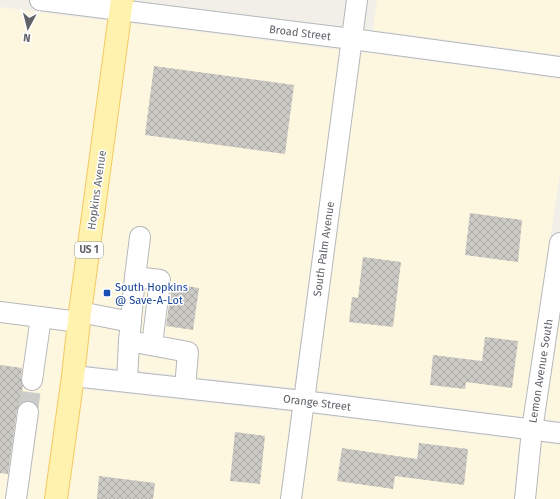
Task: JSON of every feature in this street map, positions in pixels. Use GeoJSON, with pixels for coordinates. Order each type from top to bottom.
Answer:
{"type":"FeatureCollection","features":[{"type":"Feature","properties":{"kind":"main road","name":"Hopkins Avenue"},"geometry":{"type":"LineString","coordinates":[[56,499],[121,5]]}},
{"type":"Feature","properties":{"kind":"street","name":"Broad Street"},"geometry":{"type":"LineString","coordinates":[[40,0],[121,5],[352,39],[560,67]]}},
{"type":"Feature","properties":{"kind":"street","name":"South Palm Avenue"},"geometry":{"type":"LineString","coordinates":[[291,499],[357,0]]}},
{"type":"Feature","properties":{"kind":"street"},"geometry":{"type":"LineString","coordinates":[[128,381],[130,331],[140,237]]}},
{"type":"Feature","properties":{"kind":"street","name":"Lemon Avenue South"},"geometry":{"type":"LineString","coordinates":[[525,499],[532,430],[560,243]]}},
{"type":"Feature","properties":{"kind":"street"},"geometry":{"type":"LineString","coordinates":[[135,277],[160,280],[152,345]]}},
{"type":"Feature","properties":{"kind":"street"},"geometry":{"type":"LineString","coordinates":[[0,312],[41,317],[80,317],[130,331],[152,345],[188,352],[186,388]]}},
{"type":"Feature","properties":{"kind":"street"},"geometry":{"type":"LineString","coordinates":[[32,380],[41,317]]}},
{"type":"Feature","properties":{"kind":"street","name":"Orange Street"},"geometry":{"type":"LineString","coordinates":[[73,376],[303,401],[560,433]]}},
{"type":"Feature","properties":{"kind":"street"},"geometry":{"type":"LineString","coordinates":[[16,499],[28,412]]}},
{"type":"Feature","properties":{"kind":"shaded area"},"geometry":{"type":"Polygon","coordinates":[[[377,0],[560,0],[560,55],[373,30],[377,0]]]}},
{"type":"Feature","properties":{"kind":"shaded area"},"geometry":{"type":"Polygon","coordinates":[[[0,7],[108,21],[63,374],[45,499],[0,499],[0,7]]]}},
{"type":"Feature","properties":{"kind":"shaded area"},"geometry":{"type":"Polygon","coordinates":[[[129,23],[340,50],[294,388],[85,365],[129,23]]]}},
{"type":"Feature","properties":{"kind":"shaded area"},"geometry":{"type":"Polygon","coordinates":[[[361,52],[560,79],[560,173],[523,417],[315,390],[361,52]]]}},
{"type":"Feature","properties":{"kind":"shaded area"},"geometry":{"type":"Polygon","coordinates":[[[560,313],[560,421],[544,419],[560,313]]]}},
{"type":"Feature","properties":{"kind":"shaded area"},"geometry":{"type":"Polygon","coordinates":[[[82,389],[291,412],[281,499],[66,499],[82,389]]]}},
{"type":"Feature","properties":{"kind":"shaded area"},"geometry":{"type":"Polygon","coordinates":[[[312,414],[520,440],[514,499],[302,499],[312,414]]]}},
{"type":"Feature","properties":{"kind":"shaded area"},"geometry":{"type":"Polygon","coordinates":[[[541,443],[560,445],[560,499],[535,499],[541,443]]]}},
{"type":"Feature","properties":{"kind":"building"},"geometry":{"type":"Polygon","coordinates":[[[154,66],[294,85],[285,154],[145,135],[154,66]]]}},
{"type":"Feature","properties":{"kind":"building"},"geometry":{"type":"Polygon","coordinates":[[[470,213],[522,220],[518,262],[465,255],[470,213]]]}},
{"type":"Feature","properties":{"kind":"building"},"geometry":{"type":"Polygon","coordinates":[[[363,257],[401,262],[393,327],[349,322],[352,297],[358,298],[363,257]]]}},
{"type":"Feature","properties":{"kind":"building"},"geometry":{"type":"Polygon","coordinates":[[[172,284],[199,288],[193,330],[166,326],[172,284]]]}},
{"type":"Feature","properties":{"kind":"building"},"geometry":{"type":"Polygon","coordinates":[[[485,337],[518,341],[512,388],[466,382],[465,389],[430,385],[433,355],[482,361],[485,337]]]}},
{"type":"Feature","properties":{"kind":"building"},"geometry":{"type":"Polygon","coordinates":[[[0,365],[22,368],[21,379],[23,386],[20,404],[17,410],[8,474],[0,473],[0,365]]]}},
{"type":"Feature","properties":{"kind":"building"},"geometry":{"type":"Polygon","coordinates":[[[235,432],[265,436],[260,484],[230,481],[235,432]]]}},
{"type":"Feature","properties":{"kind":"building"},"geometry":{"type":"Polygon","coordinates":[[[419,443],[468,449],[464,485],[395,476],[393,489],[337,481],[342,448],[417,459],[419,443]]]}},
{"type":"Feature","properties":{"kind":"building"},"geometry":{"type":"Polygon","coordinates":[[[99,476],[155,483],[153,499],[97,499],[99,476]]]}},
{"type":"Feature","properties":{"kind":"tunnel"},"geometry":{"type":"LineString","coordinates":[[28,412],[32,380]]}},
{"type":"Feature","properties":{"kind":"place","name":"South Hopkins @ Save-A-Lot"},"geometry":{"type":"Point","coordinates":[107,293]}}]}
